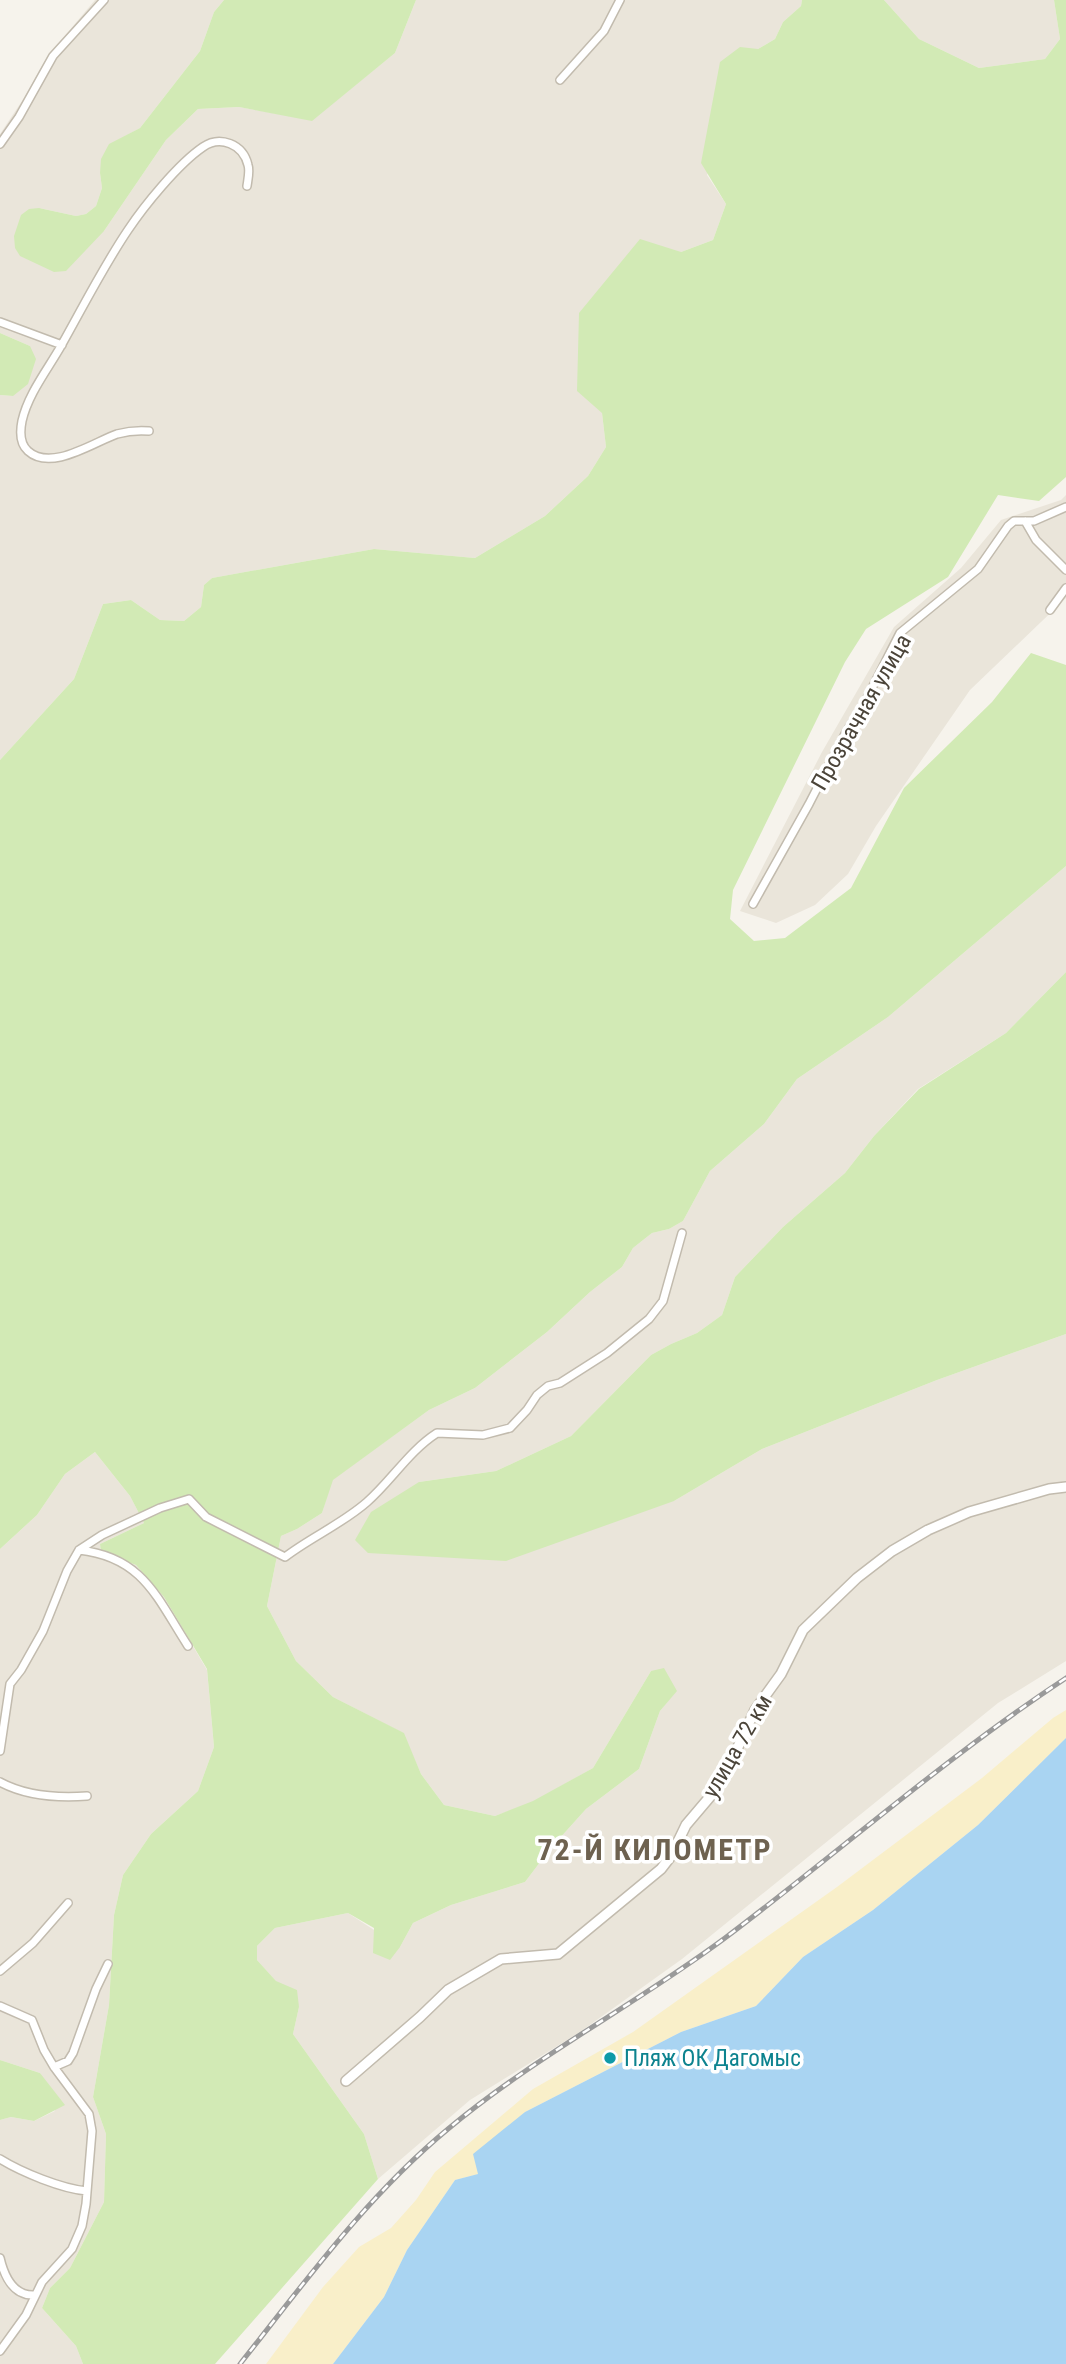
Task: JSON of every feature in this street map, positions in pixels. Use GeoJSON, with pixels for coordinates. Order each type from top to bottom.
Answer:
{"type":"FeatureCollection","features":[{"type":"Feature","properties":{"kind":"street"},"geometry":{"type":"LineString","coordinates":[[0,144],[14,125],[53,56],[104,0]]}},
{"type":"Feature","properties":{"kind":"street"},"geometry":{"type":"LineString","coordinates":[[560,80],[604,31],[620,0]]}},
{"type":"Feature","properties":{"kind":"street"},"geometry":{"type":"LineString","coordinates":[[149,430],[118,434],[67,455],[51,458],[26,450],[20,437],[22,421],[31,400],[129,229],[157,193],[204,146],[216,142],[229,142],[241,150],[249,165],[247,186]]}},
{"type":"Feature","properties":{"kind":"street"},"geometry":{"type":"LineString","coordinates":[[0,322],[62,345]]}},
{"type":"Feature","properties":{"kind":"street","name":"Прозрачная улица"},"geometry":{"type":"LineString","coordinates":[[753,904],[845,734],[866,702],[900,633],[978,569],[1008,526],[1014,522],[1043,518],[1066,507]]}},
{"type":"Feature","properties":{"kind":"street"},"geometry":{"type":"LineString","coordinates":[[1025,521],[1036,540],[1066,570]]}},
{"type":"Feature","properties":{"kind":"street"},"geometry":{"type":"LineString","coordinates":[[1050,610],[1066,588]]}},
{"type":"Feature","properties":{"kind":"street"},"geometry":{"type":"LineString","coordinates":[[0,1751],[10,1684],[43,1631],[67,1571],[79,1550],[102,1535],[160,1508],[189,1499],[206,1517],[285,1557],[343,1521],[369,1500],[420,1446],[437,1433],[483,1435],[510,1428],[537,1395],[596,1361],[649,1319],[663,1301],[682,1233]]}},
{"type":"Feature","properties":{"kind":"street","name":"улица 72 км"},"geometry":{"type":"LineString","coordinates":[[346,2081],[448,1990],[501,1958],[558,1954],[661,1868],[671,1856],[686,1825],[714,1792],[755,1710],[780,1674],[803,1630],[850,1584],[892,1551],[928,1530],[969,1512],[1049,1489],[1066,1487]]}},
{"type":"Feature","properties":{"kind":"street"},"geometry":{"type":"LineString","coordinates":[[79,1550],[105,1556],[132,1567],[148,1583],[188,1646]]}},
{"type":"Feature","properties":{"kind":"street"},"geometry":{"type":"LineString","coordinates":[[0,1782],[11,1788],[62,1798],[88,1796]]}},
{"type":"Feature","properties":{"kind":"street"},"geometry":{"type":"LineString","coordinates":[[0,1971],[33,1944],[68,1903]]}},
{"type":"Feature","properties":{"kind":"street"},"geometry":{"type":"LineString","coordinates":[[54,2067],[68,2061],[73,2053],[108,1964]]}},
{"type":"Feature","properties":{"kind":"street"},"geometry":{"type":"LineString","coordinates":[[0,2006],[32,2020],[44,2050],[54,2067],[82,2101],[92,2122],[82,2226],[72,2249],[42,2282],[26,2315],[0,2351]]}},
{"type":"Feature","properties":{"kind":"street"},"geometry":{"type":"LineString","coordinates":[[0,2159],[71,2190],[87,2191]]}},
{"type":"Feature","properties":{"kind":"street"},"geometry":{"type":"LineString","coordinates":[[0,2258],[3,2271],[13,2286],[28,2295],[34,2295]]}},
{"type":"Feature","properties":{"kind":"street"},"geometry":{"type":"LineString","coordinates":[[0,2335],[10,2339]]}},
{"type":"Feature","properties":{"kind":"shaded area"},"geometry":{"type":"Polygon","coordinates":[[[95,0],[224,0],[214,12],[200,51],[140,128],[109,145],[100,173],[102,188],[96,206],[86,214],[76,216],[39,208],[104,231],[166,140],[198,109],[239,107],[312,120],[395,53],[416,0],[802,0],[801,6],[783,22],[775,39],[758,49],[707,175],[726,204],[713,240],[681,252],[602,413],[606,447],[588,476],[545,516],[475,558],[374,549],[212,578],[204,585],[201,607],[184,621],[160,620],[131,600],[103,604],[74,679],[0,760],[0,395],[13,396],[30,346],[0,333],[0,134],[47,57],[95,0]]]}},
{"type":"Feature","properties":{"kind":"shaded area"},"geometry":{"type":"Polygon","coordinates":[[[884,0],[1054,0],[1060,39],[1045,59],[979,68],[919,39],[884,0]]]}},
{"type":"Feature","properties":{"kind":"shaded area"},"geometry":{"type":"Polygon","coordinates":[[[1066,495],[1066,598],[970,690],[876,826],[848,874],[815,905],[776,923],[740,911],[822,752],[894,627],[961,568],[1001,520],[1061,500],[1066,495]]]}},
{"type":"Feature","properties":{"kind":"shaded area"},"geometry":{"type":"Polygon","coordinates":[[[1066,866],[1066,972],[1006,1033],[918,1089],[874,1136],[845,1173],[783,1227],[735,1277],[722,1315],[697,1333],[651,1355],[571,1436],[496,1471],[419,1482],[674,1501],[762,1449],[937,1380],[1066,1334],[1066,1661],[998,1703],[682,1959],[580,2032],[470,2100],[378,2179],[364,2134],[293,2034],[299,2007],[257,1960],[257,1946],[275,1928],[348,1913],[400,1947],[413,1923],[451,1905],[525,1882],[586,1809],[639,1769],[660,1711],[676,1691],[651,1671],[593,1768],[533,1802],[495,1816],[444,1805],[421,1774],[403,1733],[333,1697],[296,1661],[267,1606],[281,1536],[322,1513],[332,1480],[429,1410],[475,1388],[547,1332],[622,1267],[633,1248],[652,1233],[669,1229],[683,1221],[710,1171],[764,1124],[797,1079],[888,1017],[1066,866]]]}},
{"type":"Feature","properties":{"kind":"shaded area"},"geometry":{"type":"Polygon","coordinates":[[[95,1452],[130,1496],[144,1523],[100,1544],[101,1552],[136,1565],[164,1597],[207,1670],[214,1747],[198,1791],[151,1834],[123,1875],[114,1915],[109,2005],[93,2097],[106,2134],[104,2202],[70,2268],[50,2288],[42,2308],[76,2346],[83,2364],[0,2364],[0,2120],[11,2117],[34,2121],[55,2111],[40,2073],[0,2060],[0,1549],[37,1515],[65,1474],[95,1452]]]}},
{"type":"Feature","properties":{"kind":"green space"},"geometry":{"type":"Polygon","coordinates":[[[224,0],[416,0],[395,53],[312,121],[239,107],[198,109],[166,140],[104,231],[66,271],[54,272],[20,256],[15,248],[14,236],[21,215],[29,209],[39,208],[76,216],[86,214],[96,206],[102,188],[101,159],[109,144],[140,128],[200,51],[214,12],[224,0]]]}},
{"type":"Feature","properties":{"kind":"green space"},"geometry":{"type":"Polygon","coordinates":[[[802,0],[884,0],[919,39],[979,68],[1045,59],[1060,39],[1054,0],[1066,0],[1066,477],[1039,501],[998,495],[948,577],[866,629],[845,662],[733,890],[730,919],[754,941],[785,938],[851,888],[904,788],[992,702],[1031,653],[1066,665],[1066,866],[888,1017],[797,1079],[764,1124],[710,1171],[683,1221],[669,1229],[652,1233],[633,1248],[622,1267],[547,1332],[475,1388],[429,1410],[333,1480],[322,1513],[281,1536],[267,1606],[296,1661],[333,1697],[404,1733],[421,1774],[444,1805],[495,1816],[533,1801],[593,1768],[651,1671],[664,1668],[677,1691],[660,1711],[639,1769],[586,1809],[525,1882],[451,1905],[413,1923],[390,1960],[373,1953],[374,1928],[348,1913],[275,1928],[257,1946],[257,1960],[276,1981],[297,1990],[299,2007],[293,2034],[364,2134],[378,2179],[215,2364],[83,2364],[76,2346],[42,2308],[50,2288],[70,2268],[104,2202],[106,2134],[93,2097],[109,2005],[114,1915],[123,1875],[151,1834],[198,1791],[214,1747],[207,1669],[164,1597],[136,1565],[101,1552],[100,1544],[144,1523],[130,1496],[95,1452],[65,1474],[37,1515],[0,1549],[0,760],[74,679],[103,604],[131,600],[160,620],[184,621],[201,607],[204,585],[212,578],[374,549],[475,558],[545,516],[588,476],[606,447],[602,413],[577,391],[579,313],[640,239],[681,252],[713,240],[726,204],[701,163],[720,62],[740,47],[758,49],[775,39],[783,22],[801,6],[802,0]]]}},
{"type":"Feature","properties":{"kind":"green space"},"geometry":{"type":"Polygon","coordinates":[[[0,333],[30,346],[36,359],[28,384],[13,396],[0,395],[0,333]]]}},
{"type":"Feature","properties":{"kind":"green space"},"geometry":{"type":"Polygon","coordinates":[[[1066,972],[1066,1334],[937,1380],[762,1449],[674,1501],[506,1561],[368,1553],[355,1540],[371,1512],[419,1482],[496,1471],[571,1436],[651,1355],[697,1333],[722,1315],[735,1277],[783,1227],[845,1173],[874,1136],[919,1089],[1006,1033],[1066,972]]]}},
{"type":"Feature","properties":{"kind":"green space"},"geometry":{"type":"Polygon","coordinates":[[[0,2060],[40,2073],[65,2105],[34,2121],[11,2117],[0,2120],[0,2060]]]}},
{"type":"Feature","properties":{"kind":"sand","name":"Пляж ОК Дагомыс"},"geometry":{"type":"Polygon","coordinates":[[[1066,1710],[1066,1738],[978,1825],[873,1910],[803,1957],[756,2006],[681,2032],[525,2112],[479,2174],[455,2180],[407,2250],[384,2297],[333,2364],[266,2364],[323,2287],[359,2247],[391,2228],[416,2200],[435,2172],[533,2089],[633,2032],[837,1887],[982,1778],[1066,1710]]]}},
{"type":"Feature","properties":{"kind":"water"},"geometry":{"type":"Polygon","coordinates":[[[1066,1738],[1066,2364],[333,2364],[384,2297],[407,2250],[455,2180],[478,2174],[473,2154],[525,2112],[681,2032],[756,2006],[803,1957],[873,1910],[978,1825],[1066,1738]]]}},
{"type":"Feature","properties":{"kind":"railway"},"geometry":{"type":"LineString","coordinates":[[240,2364],[364,2211],[390,2182],[448,2129],[515,2078],[725,1938],[935,1772],[1066,1678]]}},
{"type":"Feature","properties":{"kind":"place","name":"Пляж ОК Дагомыс"},"geometry":{"type":"Point","coordinates":[610,2058]}},
{"type":"Feature","properties":{"kind":"district","name":"72-Й КИЛОМЕТР"},"geometry":{"type":"Point","coordinates":[655,1850]}}]}
